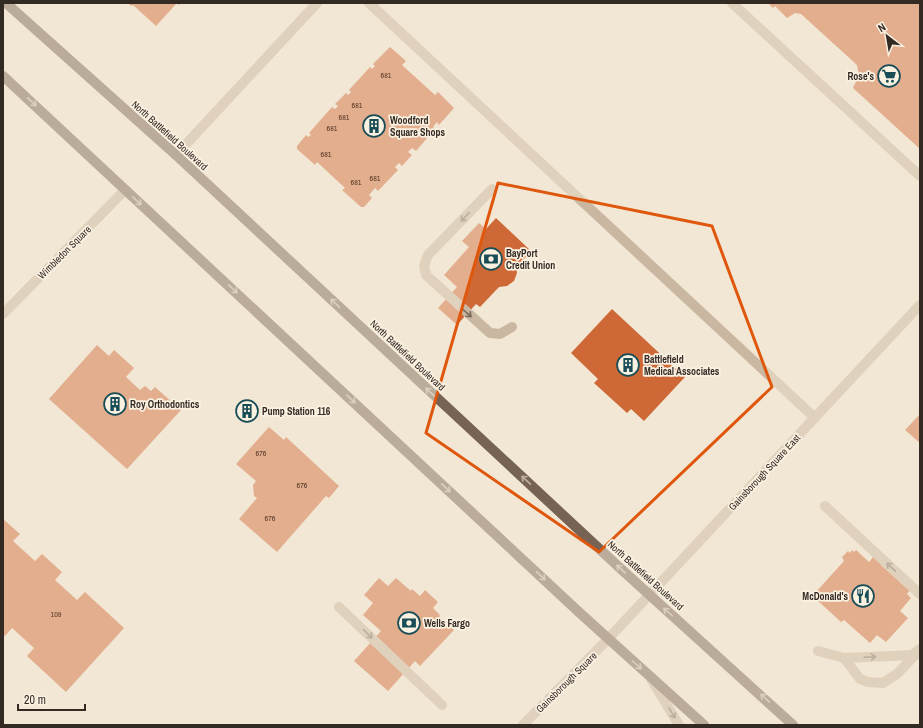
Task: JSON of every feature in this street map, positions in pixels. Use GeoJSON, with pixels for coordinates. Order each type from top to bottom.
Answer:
{"type":"FeatureCollection","features":[{"type":"Feature","properties":{"kind":"main road","name":"North Battlefield Boulevard"},"geometry":{"type":"LineString","coordinates":[[6,3],[176,155],[649,595],[793,725]]}},
{"type":"Feature","properties":{"kind":"main road"},"geometry":{"type":"LineString","coordinates":[[3,76],[608,639],[704,725]]}},
{"type":"Feature","properties":{"kind":"street"},"geometry":{"type":"LineString","coordinates":[[176,155],[317,3]]}},
{"type":"Feature","properties":{"kind":"street"},"geometry":{"type":"LineString","coordinates":[[369,3],[815,418]]}},
{"type":"Feature","properties":{"kind":"street"},"geometry":{"type":"LineString","coordinates":[[732,3],[920,176]]}},
{"type":"Feature","properties":{"kind":"street"},"geometry":{"type":"LineString","coordinates":[[492,189],[428,255],[424,266],[426,275],[490,333],[500,334],[512,327]]}},
{"type":"Feature","properties":{"kind":"street","name":"Wimbledon Square"},"geometry":{"type":"LineString","coordinates":[[3,314],[126,190]]}},
{"type":"Feature","properties":{"kind":"street","name":"Gainsborough Square East"},"geometry":{"type":"LineString","coordinates":[[608,639],[920,305]]}},
{"type":"Feature","properties":{"kind":"street"},"geometry":{"type":"LineString","coordinates":[[825,506],[920,594]]}},
{"type":"Feature","properties":{"kind":"street"},"geometry":{"type":"LineString","coordinates":[[339,607],[442,705]]}},
{"type":"Feature","properties":{"kind":"street","name":"Gainsborough Square"},"geometry":{"type":"LineString","coordinates":[[523,725],[608,639]]}},
{"type":"Feature","properties":{"kind":"street"},"geometry":{"type":"LineString","coordinates":[[844,658],[860,678],[868,682],[883,683],[897,674],[919,650]]}},
{"type":"Feature","properties":{"kind":"street"},"geometry":{"type":"LineString","coordinates":[[818,651],[844,658],[912,655],[919,650]]}},
{"type":"Feature","properties":{"kind":"street"},"geometry":{"type":"LineString","coordinates":[[650,677],[679,725]]}},
{"type":"Feature","properties":{"kind":"highlighted area"},"geometry":{"type":"Polygon","coordinates":[[[498,183],[712,226],[772,387],[599,552],[426,433],[498,183]]]}},
{"type":"Feature","properties":{"kind":"building"},"geometry":{"type":"Polygon","coordinates":[[[128,3],[177,3],[156,26],[133,5],[131,6],[128,3]]]}},
{"type":"Feature","properties":{"kind":"building","name":"Rose's"},"geometry":{"type":"Polygon","coordinates":[[[768,3],[920,3],[920,149],[853,88],[859,75],[857,65],[801,14],[795,13],[787,18],[775,6],[773,8],[768,3]]]}},
{"type":"Feature","properties":{"kind":"building","name":"Woodford Square Shops"},"geometry":{"type":"Polygon","coordinates":[[[390,47],[406,61],[402,65],[435,95],[438,92],[454,108],[439,125],[437,122],[433,127],[435,129],[416,151],[412,148],[408,152],[412,155],[402,166],[399,163],[395,167],[398,170],[378,191],[375,188],[369,195],[372,198],[364,207],[361,207],[342,190],[345,188],[317,162],[315,165],[297,149],[297,146],[306,135],[308,137],[311,135],[309,133],[332,107],[335,109],[338,106],[335,104],[346,93],[348,95],[351,92],[349,90],[370,67],[372,69],[375,66],[373,64],[390,47]]]}},
{"type":"Feature","properties":{"kind":"building","name":"BayPort Credit Union"},"geometry":{"type":"Polygon","coordinates":[[[496,218],[531,251],[516,268],[517,273],[514,281],[507,286],[499,287],[480,307],[476,304],[457,325],[438,308],[457,287],[444,275],[469,247],[462,241],[479,223],[486,229],[496,218]]]}},
{"type":"Feature","properties":{"kind":"building","name":"Battlefield Medical Associates"},"geometry":{"type":"Polygon","coordinates":[[[612,309],[685,377],[644,421],[631,409],[627,413],[594,383],[598,379],[571,353],[612,309]]]}},
{"type":"Feature","properties":{"kind":"building","name":"Roy Orthodontics"},"geometry":{"type":"Polygon","coordinates":[[[97,345],[109,356],[114,350],[134,368],[126,377],[140,390],[145,386],[151,391],[155,387],[181,410],[127,469],[49,399],[97,345]]]}},
{"type":"Feature","properties":{"kind":"building","name":"Pump Station 116"},"geometry":{"type":"Polygon","coordinates":[[[248,399],[259,409],[246,423],[236,413],[248,399]]]}},
{"type":"Feature","properties":{"kind":"building"},"geometry":{"type":"Polygon","coordinates":[[[920,414],[920,443],[905,430],[920,414]]]}},
{"type":"Feature","properties":{"kind":"building"},"geometry":{"type":"Polygon","coordinates":[[[269,427],[284,440],[286,437],[339,486],[329,498],[326,496],[277,552],[239,519],[257,498],[254,496],[253,485],[256,481],[236,464],[269,427]]]}},
{"type":"Feature","properties":{"kind":"building"},"geometry":{"type":"Polygon","coordinates":[[[3,519],[20,534],[13,541],[35,561],[42,554],[62,572],[55,580],[77,600],[85,592],[124,628],[66,692],[27,656],[34,648],[12,628],[5,636],[3,634],[3,519]]]}},
{"type":"Feature","properties":{"kind":"building","name":"McDonald's"},"geometry":{"type":"Polygon","coordinates":[[[852,550],[854,552],[856,550],[869,562],[874,556],[883,563],[881,565],[903,585],[905,583],[911,589],[907,594],[911,598],[900,611],[908,618],[886,642],[877,635],[870,643],[844,620],[841,622],[817,600],[819,597],[815,593],[844,561],[842,557],[848,551],[850,553],[852,550]]]}},
{"type":"Feature","properties":{"kind":"building","name":"Wells Fargo"},"geometry":{"type":"Polygon","coordinates":[[[379,578],[388,586],[396,578],[411,591],[412,589],[420,596],[425,590],[438,602],[433,608],[454,630],[420,666],[415,661],[388,691],[354,661],[381,631],[363,615],[373,603],[364,595],[379,578]]]}},
{"type":"Feature","properties":{"kind":"place","name":"Rose's"},"geometry":{"type":"Point","coordinates":[889,76]}},
{"type":"Feature","properties":{"kind":"place","name":"Woodford Square Shops"},"geometry":{"type":"Point","coordinates":[374,126]}},
{"type":"Feature","properties":{"kind":"place","name":"BayPort Credit Union"},"geometry":{"type":"Point","coordinates":[491,259]}},
{"type":"Feature","properties":{"kind":"place","name":"Battlefield Medical Associates"},"geometry":{"type":"Point","coordinates":[628,365]}},
{"type":"Feature","properties":{"kind":"place","name":"Roy Orthodontics"},"geometry":{"type":"Point","coordinates":[115,404]}},
{"type":"Feature","properties":{"kind":"place","name":"Pump Station 116"},"geometry":{"type":"Point","coordinates":[247,411]}},
{"type":"Feature","properties":{"kind":"place","name":"McDonald's"},"geometry":{"type":"Point","coordinates":[863,596]}},
{"type":"Feature","properties":{"kind":"place","name":"Wells Fargo"},"geometry":{"type":"Point","coordinates":[409,623]}}]}
